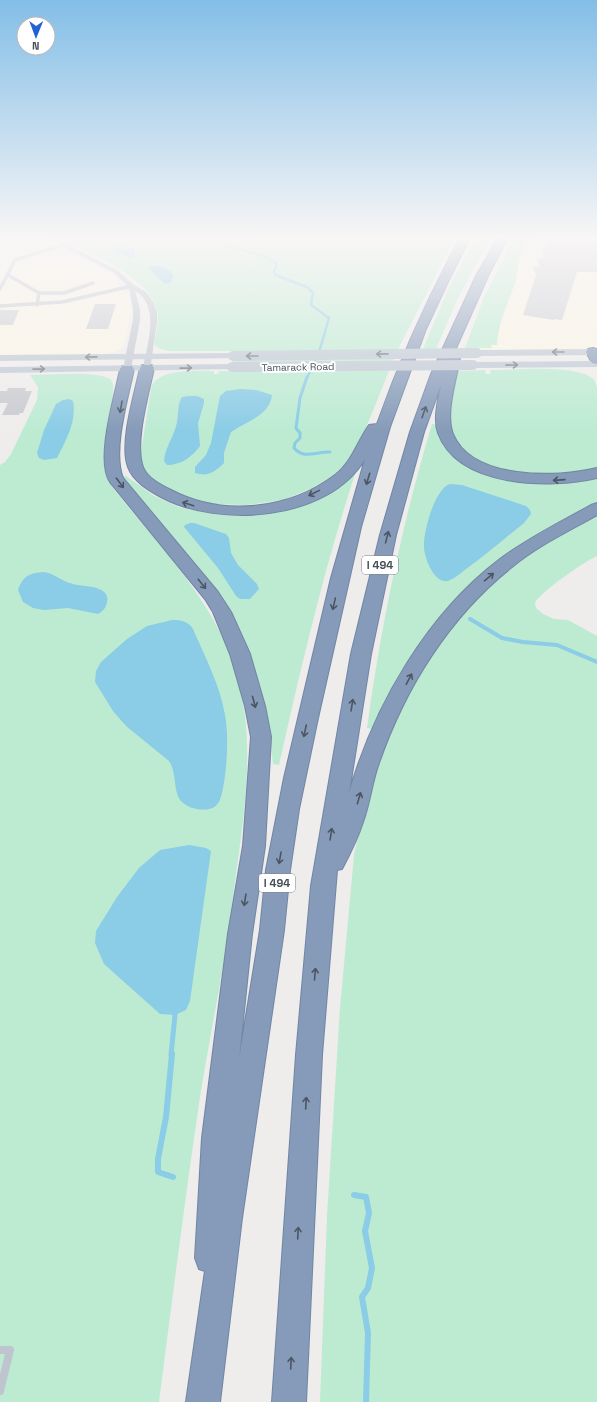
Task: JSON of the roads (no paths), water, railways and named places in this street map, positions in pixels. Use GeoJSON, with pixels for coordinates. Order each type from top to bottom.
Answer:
{"type":"FeatureCollection","features":[{"type":"Feature","properties":{"kind":"highway","name":"I 494"},"geometry":{"type":"LineString","coordinates":[[203,1402],[230,1194],[273,927],[278,871],[294,780],[345,557],[376,450],[402,375],[433,301]]}},
{"type":"Feature","properties":{"kind":"highway","name":"I 494"},"geometry":{"type":"LineString","coordinates":[[289,1402],[309,1055],[323,886],[355,689],[381,561],[417,432],[434,383],[471,301]]}},
{"type":"Feature","properties":{"kind":"highway"},"geometry":{"type":"LineString","coordinates":[[458,330],[447,390],[444,423],[448,438],[454,447],[465,457],[480,466],[517,477],[552,480],[574,479],[597,473]]}},
{"type":"Feature","properties":{"kind":"highway"},"geometry":{"type":"LineString","coordinates":[[138,363],[132,458],[138,473],[156,488],[176,499],[202,507],[230,510],[258,509],[289,504],[327,487],[348,472],[360,454],[402,375]]}},
{"type":"Feature","properties":{"kind":"highway"},"geometry":{"type":"LineString","coordinates":[[138,363],[112,446],[112,469],[116,479],[204,587],[222,612],[232,632],[246,675],[255,706],[261,737],[254,846],[240,934],[216,1138],[203,1402]]}},
{"type":"Feature","properties":{"kind":"highway"},"geometry":{"type":"LineString","coordinates":[[323,886],[352,822],[368,764],[384,724],[418,662],[442,626],[466,598],[506,563],[528,548],[597,508]]}},
{"type":"Feature","properties":{"kind":"street"},"geometry":{"type":"LineString","coordinates":[[135,301],[137,314],[138,363]]}},
{"type":"Feature","properties":{"kind":"street"},"geometry":{"type":"LineString","coordinates":[[138,363],[154,322],[154,312],[150,301]]}},
{"type":"Feature","properties":{"kind":"street","name":"Tamarack Road"},"geometry":{"type":"LineString","coordinates":[[0,370],[138,363],[233,356],[477,353],[596,357]]}},
{"type":"Feature","properties":{"kind":"street","name":"Tamarack Road"},"geometry":{"type":"LineString","coordinates":[[0,358],[232,368],[474,365],[596,357]]}},
{"type":"Feature","properties":{"kind":"lane"},"geometry":{"type":"LineString","coordinates":[[0,306],[37,305],[65,301]]}},
{"type":"Feature","properties":{"kind":"lane"},"geometry":{"type":"LineString","coordinates":[[0,1350],[10,1350],[0,1391]]}},
{"type":"Feature","properties":{"kind":"water"},"geometry":{"type":"Polygon","coordinates":[[[240,389],[256,390],[272,395],[267,408],[256,417],[231,432],[224,453],[224,463],[221,466],[208,474],[195,473],[195,467],[206,455],[211,443],[220,396],[226,391],[240,389]]]}},
{"type":"Feature","properties":{"kind":"water"},"geometry":{"type":"Polygon","coordinates":[[[197,396],[204,399],[198,423],[200,446],[186,460],[177,464],[167,465],[164,461],[168,446],[176,427],[179,403],[182,397],[197,396]]]}},
{"type":"Feature","properties":{"kind":"water"},"geometry":{"type":"Polygon","coordinates":[[[69,399],[73,401],[74,408],[72,423],[57,458],[44,460],[39,458],[37,453],[44,430],[56,404],[63,400],[69,399]]]}},
{"type":"Feature","properties":{"kind":"water"},"geometry":{"type":"Polygon","coordinates":[[[450,484],[462,485],[526,506],[530,510],[531,514],[524,523],[473,564],[453,579],[443,581],[434,574],[428,563],[424,551],[424,540],[431,511],[439,493],[450,484]]]}},
{"type":"Feature","properties":{"kind":"water"},"geometry":{"type":"Polygon","coordinates":[[[190,523],[226,534],[229,538],[231,553],[238,565],[257,584],[259,589],[250,599],[240,599],[236,596],[218,568],[184,527],[190,523]]]}},
{"type":"Feature","properties":{"kind":"water"},"geometry":{"type":"Polygon","coordinates":[[[44,572],[52,574],[69,583],[95,588],[105,592],[107,602],[105,608],[98,614],[68,608],[44,610],[33,608],[23,602],[18,590],[24,578],[30,574],[44,572]]]}},
{"type":"Feature","properties":{"kind":"water"},"geometry":{"type":"Polygon","coordinates":[[[178,620],[189,624],[193,629],[216,682],[223,704],[227,742],[222,795],[218,804],[209,809],[201,810],[194,808],[181,801],[177,793],[173,771],[169,761],[126,726],[113,711],[95,682],[96,671],[101,662],[127,639],[147,626],[178,620]]]}},
{"type":"Feature","properties":{"kind":"water"},"geometry":{"type":"Polygon","coordinates":[[[189,845],[206,848],[211,851],[190,1001],[186,1010],[175,1015],[160,1014],[104,964],[95,943],[96,931],[117,897],[139,868],[160,850],[189,845]]]}},
{"type":"Feature","properties":{"kind":"waterway"},"geometry":{"type":"LineString","coordinates":[[307,378],[320,349],[329,318],[311,305],[312,301]]}},
{"type":"Feature","properties":{"kind":"waterway"},"geometry":{"type":"LineString","coordinates":[[307,377],[300,398],[296,428],[300,433],[300,438],[295,443],[294,448],[302,454],[330,452]]}},
{"type":"Feature","properties":{"kind":"waterway"},"geometry":{"type":"LineString","coordinates":[[470,619],[502,638],[523,642],[557,645],[597,662]]}},
{"type":"Feature","properties":{"kind":"waterway"},"geometry":{"type":"LineString","coordinates":[[171,1055],[175,1015]]}},
{"type":"Feature","properties":{"kind":"waterway"},"geometry":{"type":"LineString","coordinates":[[172,1054],[166,1117],[158,1159],[158,1172],[173,1177]]}},
{"type":"Feature","properties":{"kind":"waterway"},"geometry":{"type":"LineString","coordinates":[[354,1195],[366,1197],[369,1213],[365,1231],[372,1268],[368,1288],[362,1297],[368,1333],[366,1402]]}}]}
